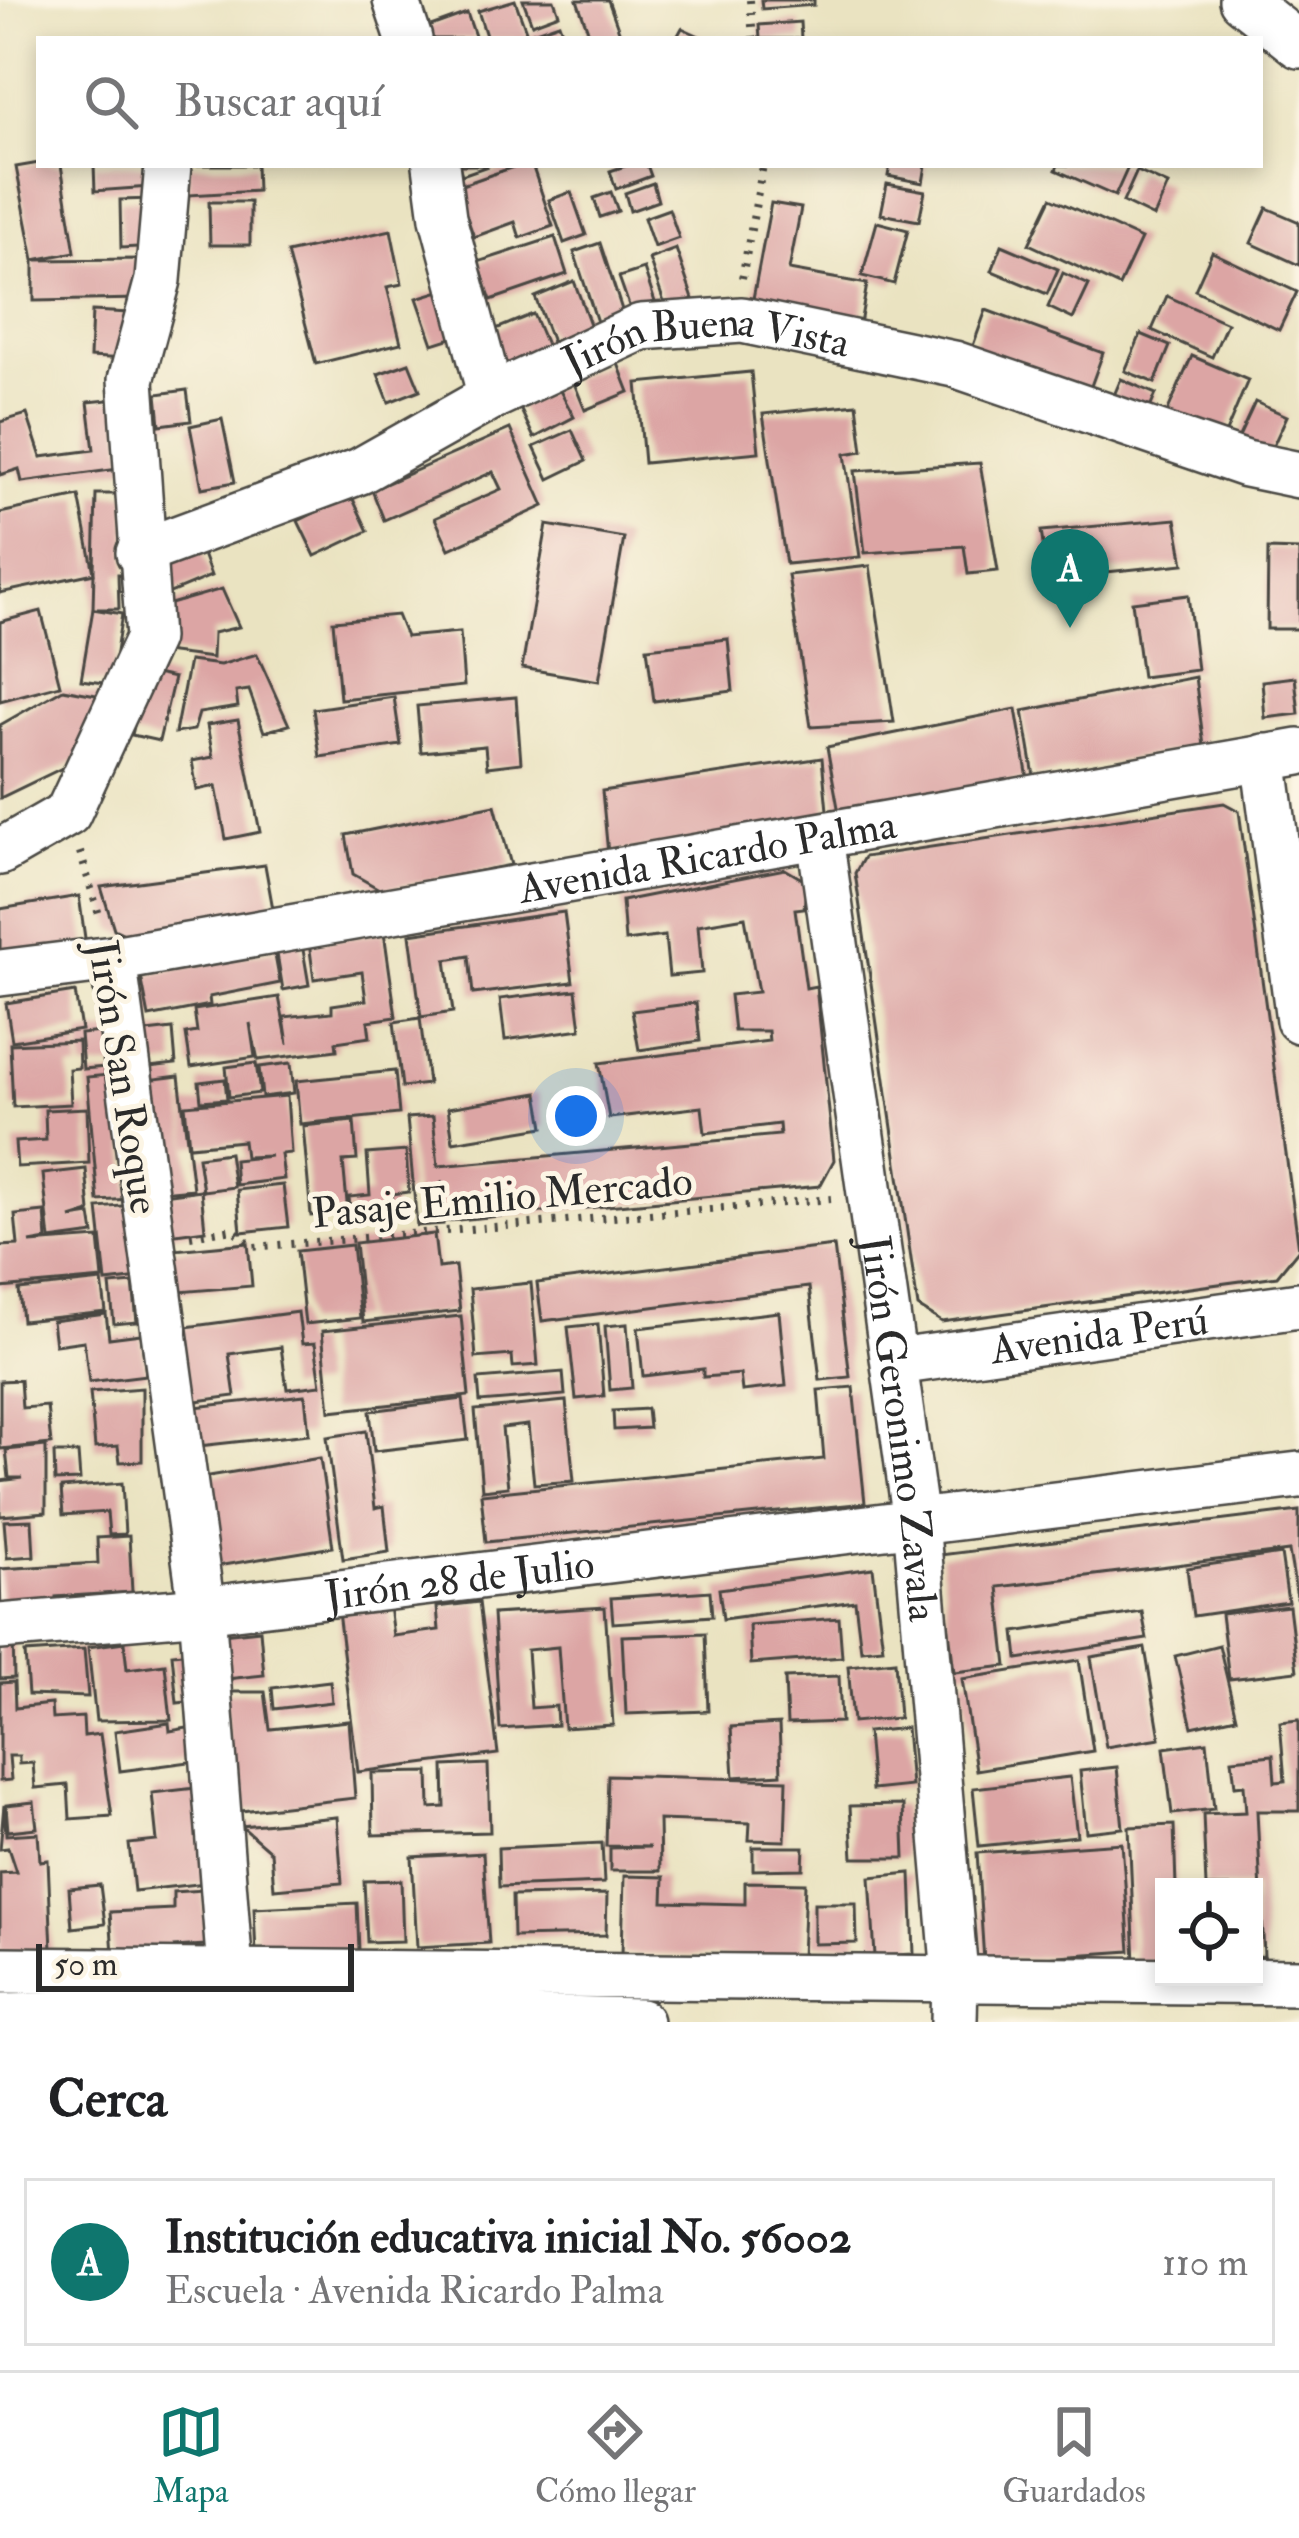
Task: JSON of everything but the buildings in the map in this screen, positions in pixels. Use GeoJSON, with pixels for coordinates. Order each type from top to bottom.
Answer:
{"type":"FeatureCollection","features":[{"type":"Feature","properties":{"kind":"street"},"geometry":{"type":"LineString","coordinates":[[396,0],[408,36]]}},
{"type":"Feature","properties":{"kind":"street"},"geometry":{"type":"LineString","coordinates":[[1242,0],[1299,45]]}},
{"type":"Feature","properties":{"kind":"street"},"geometry":{"type":"LineString","coordinates":[[3,845],[68,813],[149,638],[139,553],[131,380],[158,280],[168,168]]}},
{"type":"Feature","properties":{"kind":"street"},"geometry":{"type":"LineString","coordinates":[[436,168],[443,218],[490,397]]}},
{"type":"Feature","properties":{"kind":"street","name":"Jirón Buena Vista"},"geometry":{"type":"LineString","coordinates":[[139,553],[360,471],[490,397],[641,327],[734,321],[954,364],[1246,464],[1299,475]]}},
{"type":"Feature","properties":{"kind":"street"},"geometry":{"type":"LineString","coordinates":[[1282,755],[1299,1020]]}},
{"type":"Feature","properties":{"kind":"street","name":"Avenida Ricardo Palma"},"geometry":{"type":"LineString","coordinates":[[0,974],[113,959],[1282,755]]}},
{"type":"Feature","properties":{"kind":"street","name":"Jirón Geronimo Zavala"},"geometry":{"type":"LineString","coordinates":[[820,837],[916,1521],[955,1976],[954,2022]]}},
{"type":"Feature","properties":{"kind":"street","name":"Jirón San Roque"},"geometry":{"type":"LineString","coordinates":[[113,959],[202,1610],[233,2001]]}},
{"type":"Feature","properties":{"kind":"street","name":"Avenida Perú"},"geometry":{"type":"LineString","coordinates":[[897,1362],[1299,1306]]}},
{"type":"Feature","properties":{"kind":"street"},"geometry":{"type":"LineString","coordinates":[[916,1521],[1299,1475]]}},
{"type":"Feature","properties":{"kind":"street","name":"Jirón 28 de Julio"},"geometry":{"type":"LineString","coordinates":[[0,1628],[202,1610],[916,1521]]}},
{"type":"Feature","properties":{"kind":"street"},"geometry":{"type":"LineString","coordinates":[[0,1970],[233,2001],[640,2022]]}},
{"type":"Feature","properties":{"kind":"street"},"geometry":{"type":"LineString","coordinates":[[0,2015],[233,2001],[955,1976],[1299,1982]]}},
{"type":"Feature","properties":{"kind":"path"},"geometry":{"type":"LineString","coordinates":[[750,0],[753,36]]}},
{"type":"Feature","properties":{"kind":"path"},"geometry":{"type":"LineString","coordinates":[[734,321],[762,168]]}},
{"type":"Feature","properties":{"kind":"path","name":"Jirón San Roque"},"geometry":{"type":"LineString","coordinates":[[68,813],[113,959]]}},
{"type":"Feature","properties":{"kind":"path","name":"Pasaje Emilio Mercado"},"geometry":{"type":"LineString","coordinates":[[149,1244],[233,1229],[254,1247],[868,1196]]}},
{"type":"Feature","properties":{"kind":"place","name":"Institución educativa inicial No. 56002"},"geometry":{"type":"Point","coordinates":[1070,628]}}]}
